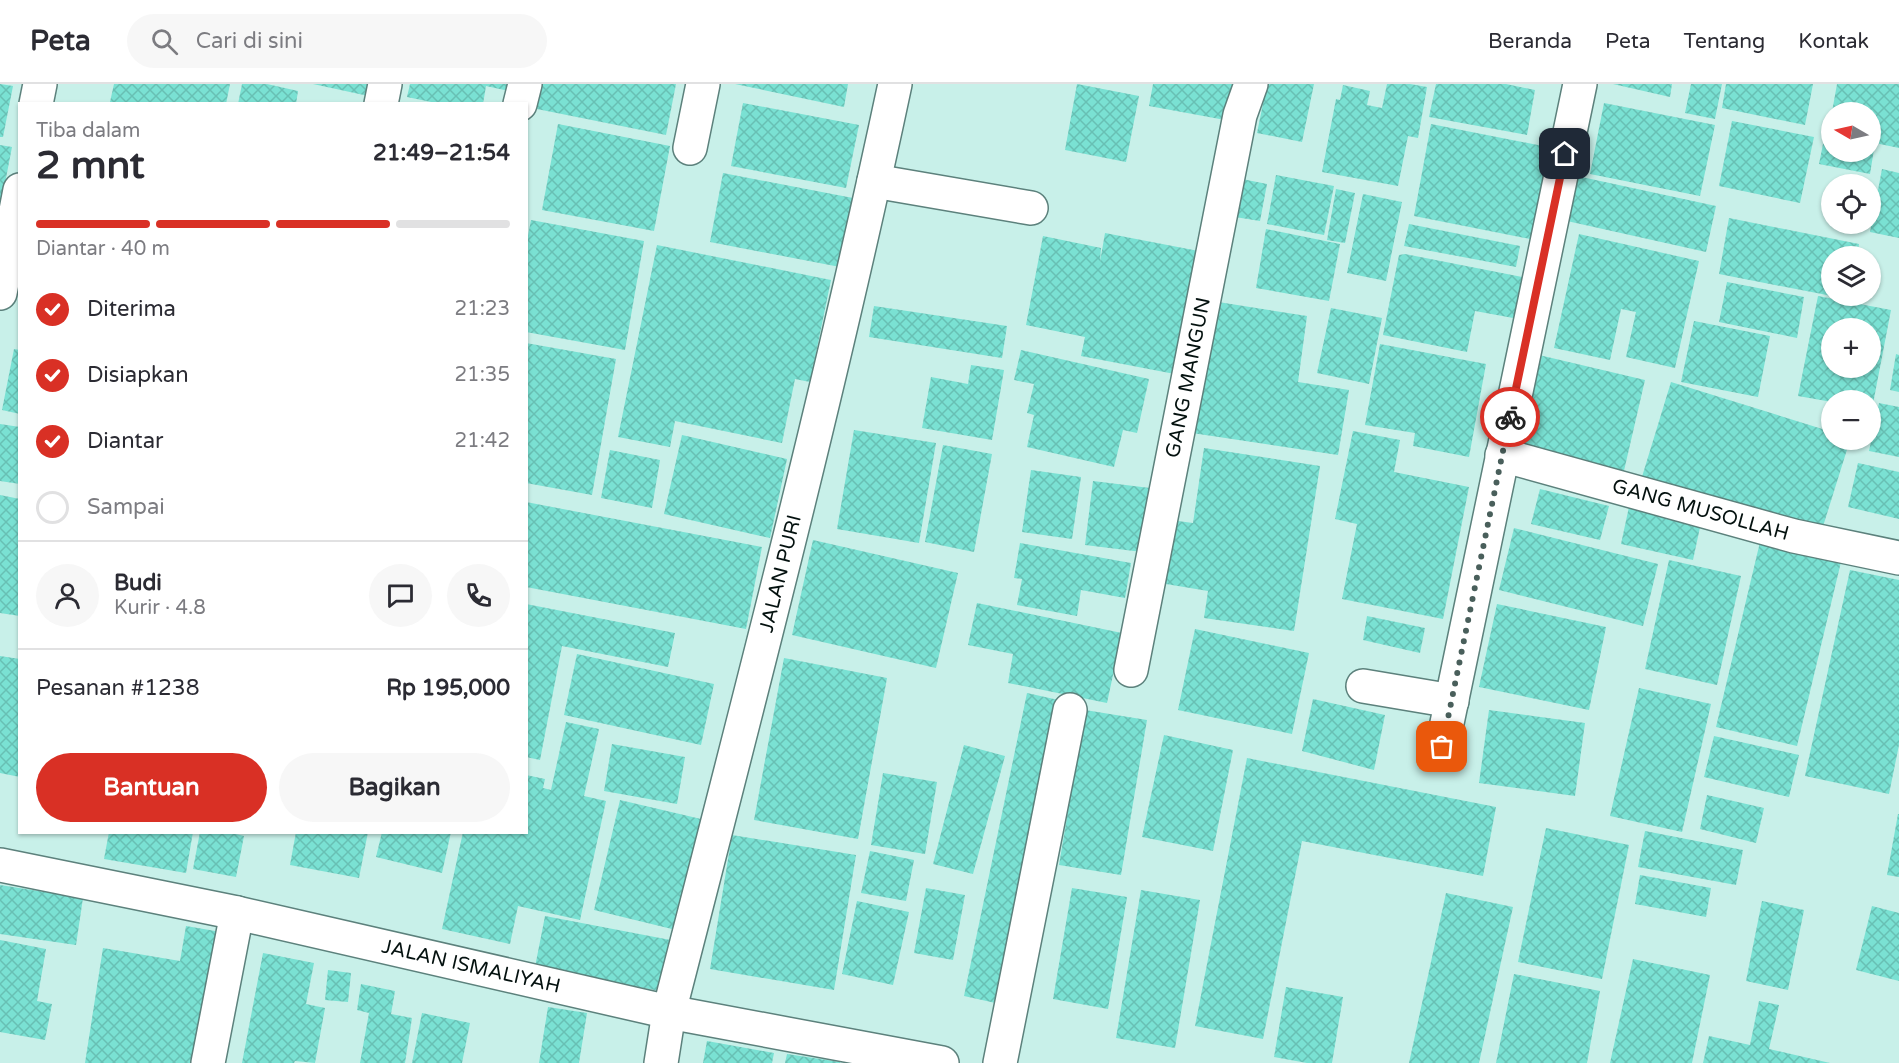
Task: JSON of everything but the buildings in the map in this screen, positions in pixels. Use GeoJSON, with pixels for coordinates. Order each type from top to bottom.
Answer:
{"type":"FeatureCollection","features":[{"type":"Feature","properties":{"kind":"street"},"geometry":{"type":"LineString","coordinates":[[36,102],[40,84]]}},
{"type":"Feature","properties":{"kind":"street"},"geometry":{"type":"LineString","coordinates":[[381,102],[385,84]]}},
{"type":"Feature","properties":{"kind":"street"},"geometry":{"type":"LineString","coordinates":[[520,102],[525,84]]}},
{"type":"Feature","properties":{"kind":"street"},"geometry":{"type":"LineString","coordinates":[[690,148],[703,84]]}},
{"type":"Feature","properties":{"kind":"street","name":"JALAN PURI"},"geometry":{"type":"LineString","coordinates":[[661,1063],[669,1012],[770,620],[895,84]]}},
{"type":"Feature","properties":{"kind":"street","name":"GANG MANGUN"},"geometry":{"type":"LineString","coordinates":[[1131,670],[1234,144],[1240,115],[1251,84]]}},
{"type":"Feature","properties":{"kind":"street"},"geometry":{"type":"LineString","coordinates":[[1442,747],[1580,84]]}},
{"type":"Feature","properties":{"kind":"street"},"geometry":{"type":"LineString","coordinates":[[874,181],[1031,207]]}},
{"type":"Feature","properties":{"kind":"street"},"geometry":{"type":"LineString","coordinates":[[0,293],[18,200]]}},
{"type":"Feature","properties":{"kind":"street","name":"GANG MUSOLLAH"},"geometry":{"type":"LineString","coordinates":[[1502,455],[1794,536],[1899,558]]}},
{"type":"Feature","properties":{"kind":"street"},"geometry":{"type":"LineString","coordinates":[[1363,686],[1452,701]]}},
{"type":"Feature","properties":{"kind":"street"},"geometry":{"type":"LineString","coordinates":[[1000,1063],[1070,710]]}},
{"type":"Feature","properties":{"kind":"street","name":"JALAN ISMALIYAH"},"geometry":{"type":"LineString","coordinates":[[0,865],[237,913],[669,1012],[942,1063]]}},
{"type":"Feature","properties":{"kind":"street"},"geometry":{"type":"LineString","coordinates":[[208,1063],[237,913]]}},
{"type":"Feature","properties":{"kind":"way so far"},"geometry":{"type":"LineString","coordinates":[[1442,747],[1510,417]]}},
{"type":"Feature","properties":{"kind":"route"},"geometry":{"type":"LineString","coordinates":[[1510,417],[1565,154]]}}]}
